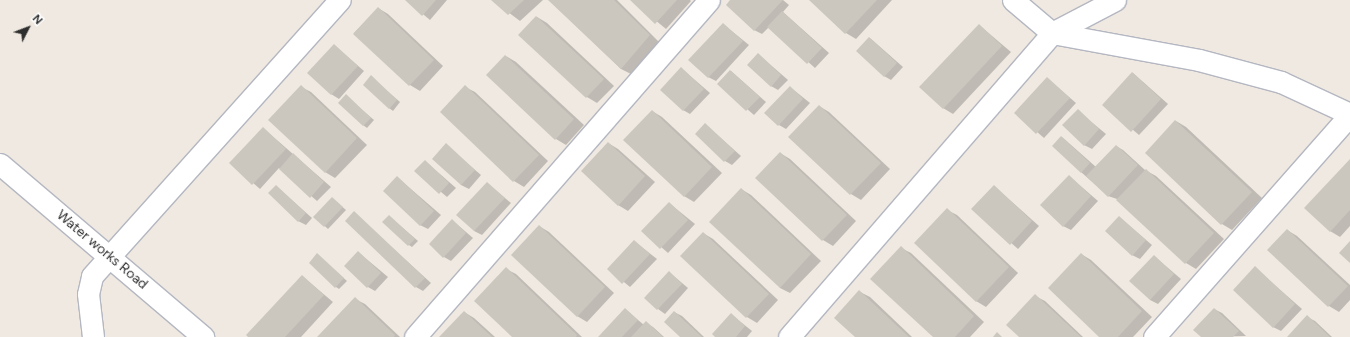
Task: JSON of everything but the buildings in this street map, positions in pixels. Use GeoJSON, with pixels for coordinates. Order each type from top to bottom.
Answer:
{"type":"FeatureCollection","features":[{"type":"Feature","properties":{"kind":"street"},"geometry":{"type":"LineString","coordinates":[[93,337],[89,284],[92,276],[340,0]]}},
{"type":"Feature","properties":{"kind":"street"},"geometry":{"type":"LineString","coordinates":[[415,337],[709,0]]}},
{"type":"Feature","properties":{"kind":"street"},"geometry":{"type":"LineString","coordinates":[[1013,0],[1052,33],[1214,64],[1281,82],[1350,114],[1154,337]]}},
{"type":"Feature","properties":{"kind":"street"},"geometry":{"type":"LineString","coordinates":[[789,337],[1052,33],[1115,0]]}},
{"type":"Feature","properties":{"kind":"street","name":"Water works Road"},"geometry":{"type":"LineString","coordinates":[[0,164],[110,256],[202,337]]}}]}
